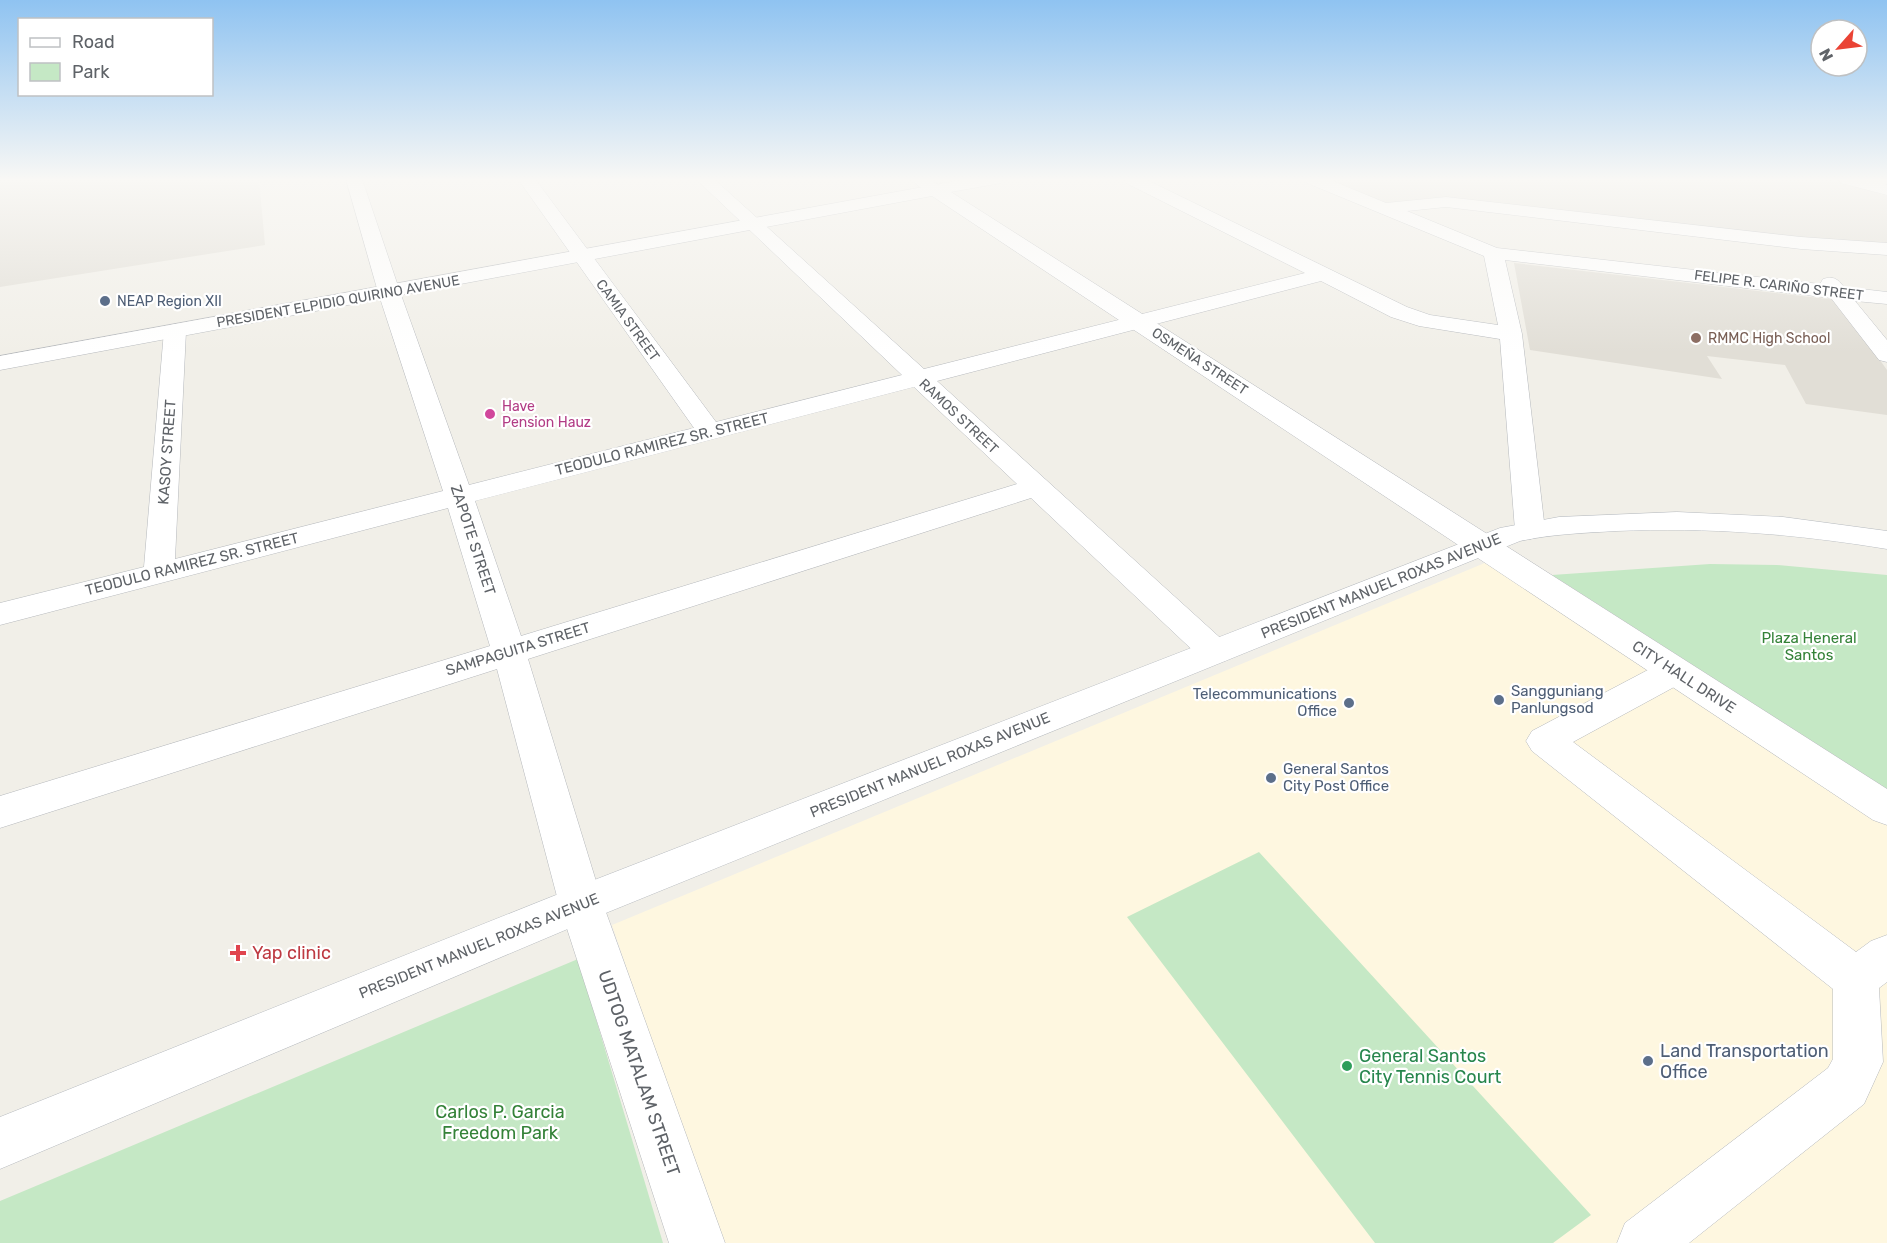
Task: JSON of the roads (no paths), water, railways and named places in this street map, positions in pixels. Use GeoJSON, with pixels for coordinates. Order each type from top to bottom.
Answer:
{"type":"FeatureCollection","features":[{"type":"Feature","properties":{"kind":"street","name":"ZAPOTE STREET"},"geometry":{"type":"LineString","coordinates":[[372,237],[459,496],[508,651],[581,904]]}},
{"type":"Feature","properties":{"kind":"street","name":"CAMIA STREET"},"geometry":{"type":"LineString","coordinates":[[567,237],[710,431]]}},
{"type":"Feature","properties":{"kind":"street","name":"PRESIDENT ELPIDIO QUIRINO AVENUE"},"geometry":{"type":"LineString","coordinates":[[0,363],[683,237]]}},
{"type":"Feature","properties":{"kind":"street","name":"RAMOS STREET"},"geometry":{"type":"LineString","coordinates":[[767,237],[1215,652]]}},
{"type":"Feature","properties":{"kind":"street","name":"OSMEÑA STREET"},"geometry":{"type":"LineString","coordinates":[[1008,237],[1480,545]]}},
{"type":"Feature","properties":{"kind":"street"},"geometry":{"type":"LineString","coordinates":[[1250,237],[1411,316],[1510,334]]}},
{"type":"Feature","properties":{"kind":"street","name":"FELIPE R. CARIÑO STREET"},"geometry":{"type":"LineString","coordinates":[[1454,237],[1492,253],[1887,298]]}},
{"type":"Feature","properties":{"kind":"street"},"geometry":{"type":"LineString","coordinates":[[1749,237],[1887,249]]}},
{"type":"Feature","properties":{"kind":"street"},"geometry":{"type":"LineString","coordinates":[[1801,243],[1887,355]]}},
{"type":"Feature","properties":{"kind":"street"},"geometry":{"type":"LineString","coordinates":[[1492,253],[1510,334],[1530,530]]}},
{"type":"Feature","properties":{"kind":"street","name":"TEODULO RAMIREZ SR. STREET"},"geometry":{"type":"LineString","coordinates":[[0,614],[1325,274]]}},
{"type":"Feature","properties":{"kind":"street","name":"KASOY STREET"},"geometry":{"type":"LineString","coordinates":[[159,572],[175,331]]}},
{"type":"Feature","properties":{"kind":"street","name":"SAMPAGUITA STREET"},"geometry":{"type":"LineString","coordinates":[[0,812],[1036,487]]}},
{"type":"Feature","properties":{"kind":"street","name":"PRESIDENT MANUEL ROXAS AVENUE"},"geometry":{"type":"LineString","coordinates":[[0,1143],[581,904],[1480,545],[1530,530],[1650,520],[1747,522],[1847,533],[1887,540]]}},
{"type":"Feature","properties":{"kind":"street","name":"CITY HALL DRIVE"},"geometry":{"type":"LineString","coordinates":[[1480,545],[1887,808]]}},
{"type":"Feature","properties":{"kind":"street"},"geometry":{"type":"LineString","coordinates":[[1645,1243],[1846,1086],[1858,1062],[1871,967],[1545,741],[1675,671]]}},
{"type":"Feature","properties":{"kind":"street","name":"UDTOG MATALAM STREET"},"geometry":{"type":"LineString","coordinates":[[581,904],[697,1243]]}},
{"type":"Feature","properties":{"kind":"place","name":"NEAP Region XII"},"geometry":{"type":"Point","coordinates":[105,301]}},
{"type":"Feature","properties":{"kind":"place","name":"RMMC High School"},"geometry":{"type":"Point","coordinates":[1696,338]}},
{"type":"Feature","properties":{"kind":"place","name":"Have Pension Hauz"},"geometry":{"type":"Point","coordinates":[490,414]}},
{"type":"Feature","properties":{"kind":"place","name":"Sangguniang Panlungsod"},"geometry":{"type":"Point","coordinates":[1499,700]}},
{"type":"Feature","properties":{"kind":"place","name":"Telecommunications Office"},"geometry":{"type":"Point","coordinates":[1349,703]}},
{"type":"Feature","properties":{"kind":"place","name":"General Santos City Post Office"},"geometry":{"type":"Point","coordinates":[1271,778]}},
{"type":"Feature","properties":{"kind":"place","name":"Yap clinic"},"geometry":{"type":"Point","coordinates":[238,953]}},
{"type":"Feature","properties":{"kind":"place","name":"Land Transportation Office"},"geometry":{"type":"Point","coordinates":[1648,1061]}},
{"type":"Feature","properties":{"kind":"place","name":"General Santos City Tennis Court"},"geometry":{"type":"Point","coordinates":[1347,1066]}},
{"type":"Feature","properties":{"kind":"park label","name":"Plaza Heneral Santos"},"geometry":{"type":"Point","coordinates":[1809,646]}},
{"type":"Feature","properties":{"kind":"park label","name":"Carlos P. Garcia Freedom Park"},"geometry":{"type":"Point","coordinates":[500,1122]}}]}
